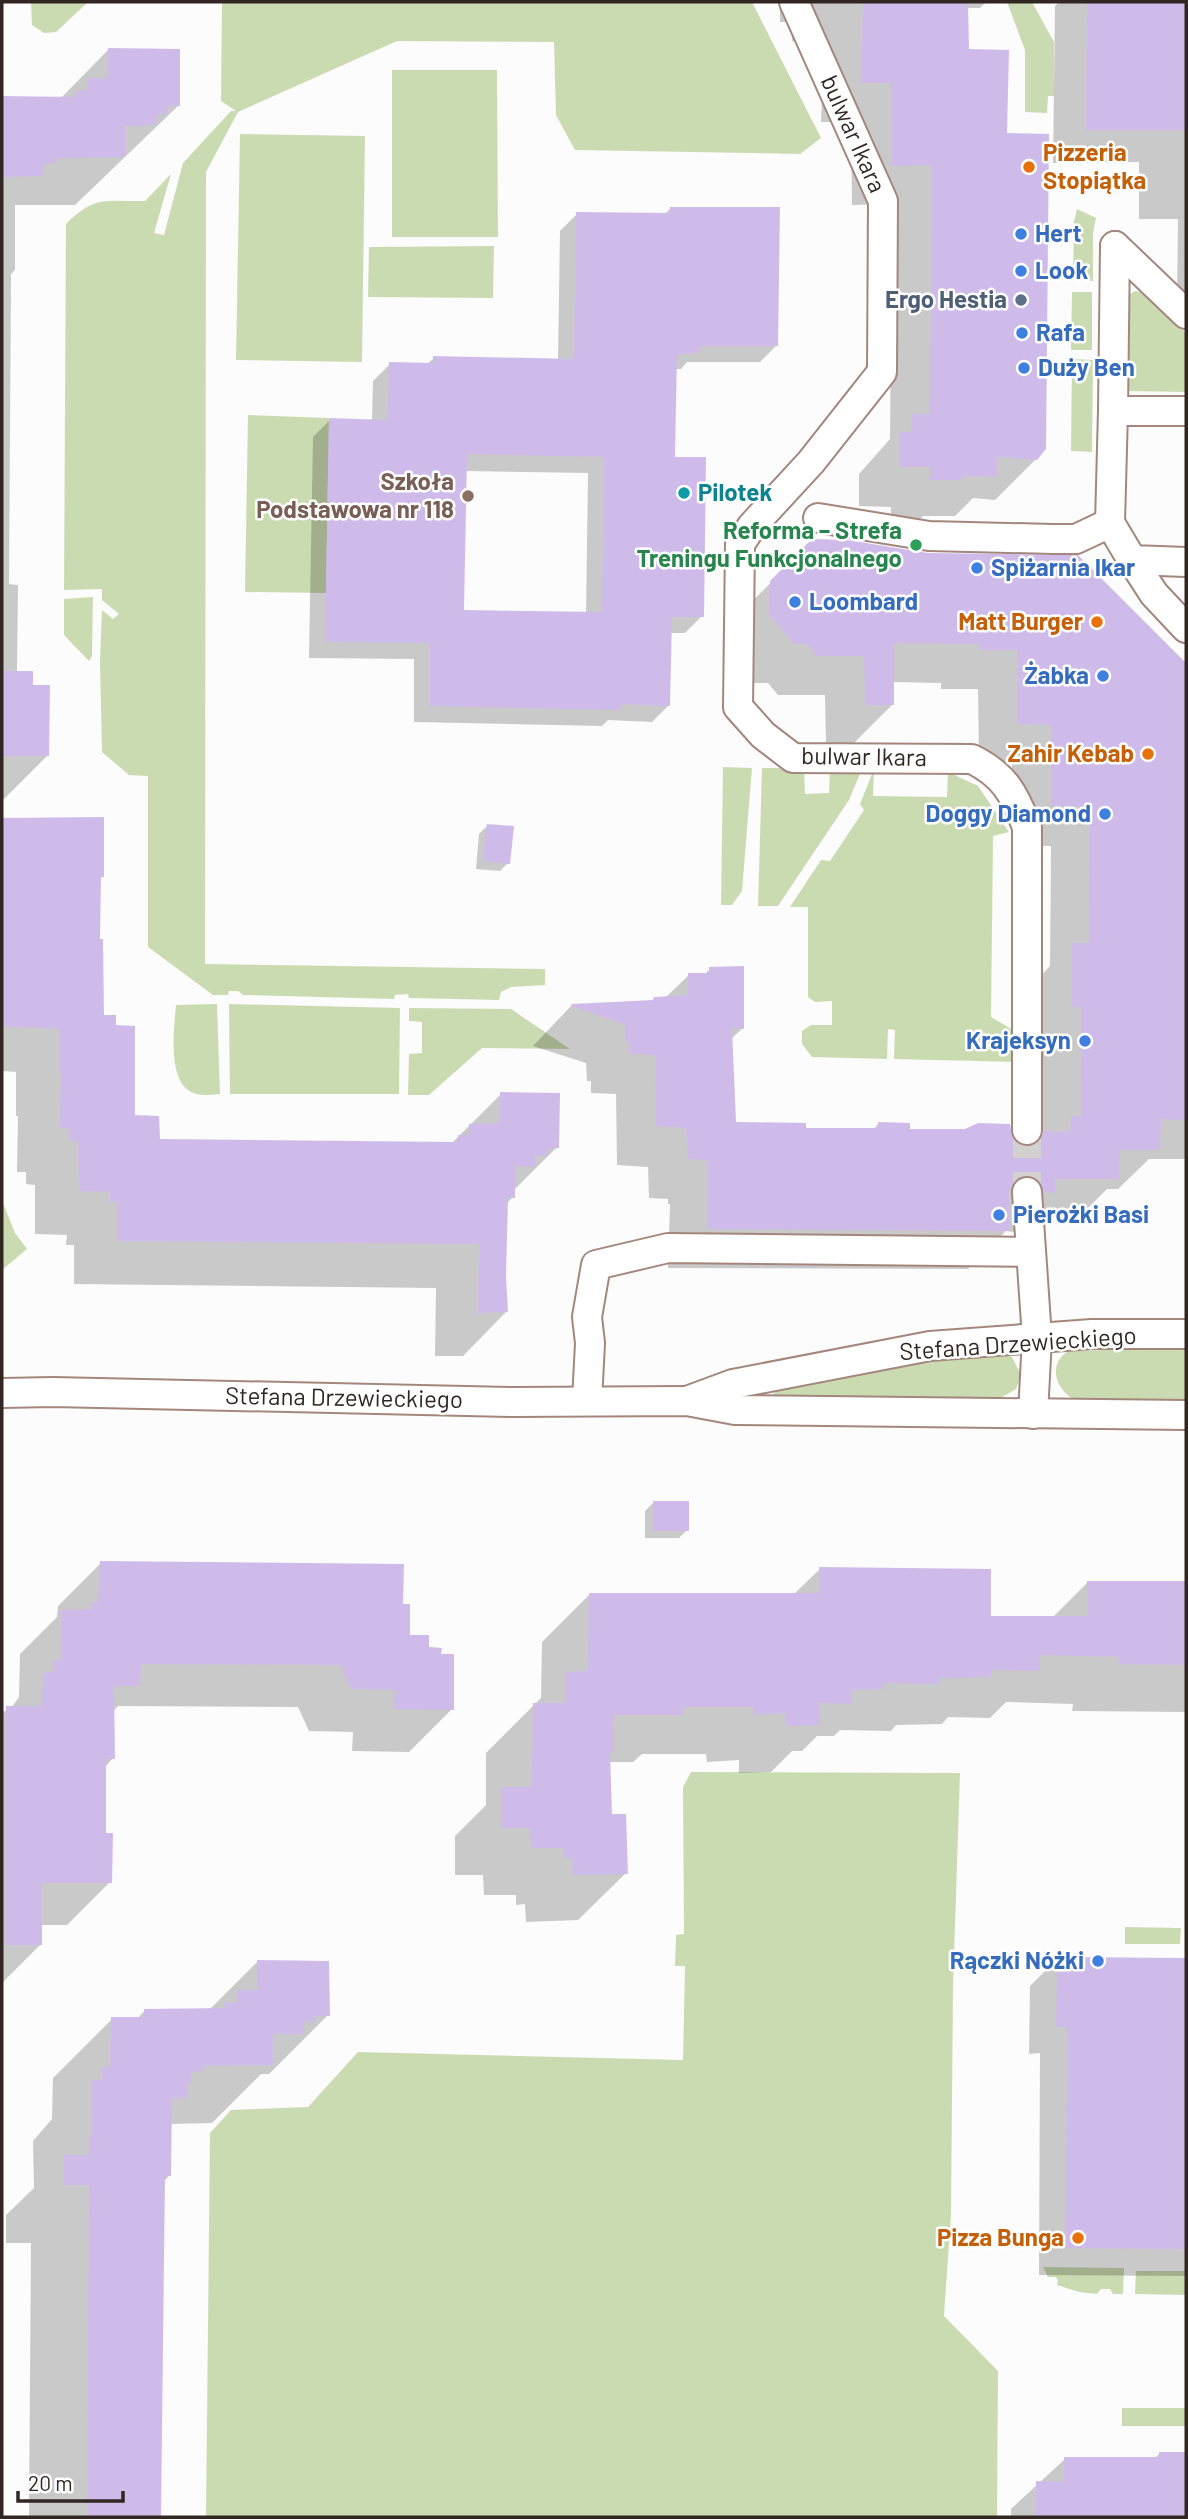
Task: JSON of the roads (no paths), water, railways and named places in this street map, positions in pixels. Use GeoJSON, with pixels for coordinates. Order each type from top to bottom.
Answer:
{"type":"FeatureCollection","features":[{"type":"Feature","properties":{"kind":"street","name":"bulwar Ikara"},"geometry":{"type":"LineString","coordinates":[[794,2],[883,201],[882,372],[811,462],[752,526],[740,544],[738,707],[763,735],[793,758],[972,759],[990,768],[1006,783],[1027,827],[1027,1130]]}},
{"type":"Feature","properties":{"kind":"street"},"geometry":{"type":"LineString","coordinates":[[1186,314],[1115,246],[1110,523],[1154,594],[1186,628]]}},
{"type":"Feature","properties":{"kind":"street"},"geometry":{"type":"LineString","coordinates":[[1113,411],[1186,411]]}},
{"type":"Feature","properties":{"kind":"street"},"geometry":{"type":"LineString","coordinates":[[818,518],[929,536],[1053,539],[1076,539],[1110,523]]}},
{"type":"Feature","properties":{"kind":"street"},"geometry":{"type":"LineString","coordinates":[[1132,560],[1186,562]]}},
{"type":"Feature","properties":{"kind":"street"},"geometry":{"type":"LineString","coordinates":[[1027,1192],[1037,1338],[1033,1414]]}},
{"type":"Feature","properties":{"kind":"street"},"geometry":{"type":"LineString","coordinates":[[587,1401],[590,1343],[587,1317],[596,1265],[668,1248],[1031,1252]]}},
{"type":"Feature","properties":{"kind":"street","name":"Stefana Drzewieckiego"},"geometry":{"type":"LineString","coordinates":[[687,1401],[733,1384],[930,1346],[1092,1334],[1186,1334]]}},
{"type":"Feature","properties":{"kind":"street","name":"Stefana Drzewieckiego"},"geometry":{"type":"LineString","coordinates":[[2,1393],[67,1392],[499,1402],[687,1401],[735,1410],[1186,1415]]}},
{"type":"Feature","properties":{"kind":"tunnel"},"geometry":{"type":"LineString","coordinates":[[1027,1130],[1027,1192]]}},
{"type":"Feature","properties":{"kind":"place","name":"Pizzeria Stopiątka"},"geometry":{"type":"Point","coordinates":[1029,167]}},
{"type":"Feature","properties":{"kind":"place","name":"Hert"},"geometry":{"type":"Point","coordinates":[1021,234]}},
{"type":"Feature","properties":{"kind":"place","name":"Look"},"geometry":{"type":"Point","coordinates":[1021,271]}},
{"type":"Feature","properties":{"kind":"place","name":"Ergo Hestia"},"geometry":{"type":"Point","coordinates":[1021,300]}},
{"type":"Feature","properties":{"kind":"place","name":"Rafa"},"geometry":{"type":"Point","coordinates":[1022,333]}},
{"type":"Feature","properties":{"kind":"place","name":"Duży Ben"},"geometry":{"type":"Point","coordinates":[1024,368]}},
{"type":"Feature","properties":{"kind":"place","name":"Pilotek"},"geometry":{"type":"Point","coordinates":[684,493]}},
{"type":"Feature","properties":{"kind":"place","name":"Szkoła Podstawowa nr 118"},"geometry":{"type":"Point","coordinates":[468,496]}},
{"type":"Feature","properties":{"kind":"place","name":"Reforma – Strefa Treningu Funkcjonalnego"},"geometry":{"type":"Point","coordinates":[916,545]}},
{"type":"Feature","properties":{"kind":"place","name":"Spiżarnia Ikar"},"geometry":{"type":"Point","coordinates":[977,568]}},
{"type":"Feature","properties":{"kind":"place","name":"Loombard"},"geometry":{"type":"Point","coordinates":[795,602]}},
{"type":"Feature","properties":{"kind":"place","name":"Matt Burger"},"geometry":{"type":"Point","coordinates":[1097,622]}},
{"type":"Feature","properties":{"kind":"place","name":"Żabka"},"geometry":{"type":"Point","coordinates":[1103,676]}},
{"type":"Feature","properties":{"kind":"place","name":"Zahir Kebab"},"geometry":{"type":"Point","coordinates":[1148,754]}},
{"type":"Feature","properties":{"kind":"place","name":"Doggy Diamond"},"geometry":{"type":"Point","coordinates":[1105,814]}},
{"type":"Feature","properties":{"kind":"place","name":"Krajeksyn"},"geometry":{"type":"Point","coordinates":[1085,1041]}},
{"type":"Feature","properties":{"kind":"place","name":"Pierożki Basi"},"geometry":{"type":"Point","coordinates":[999,1215]}},
{"type":"Feature","properties":{"kind":"place","name":"Rączki Nóżki"},"geometry":{"type":"Point","coordinates":[1098,1961]}},
{"type":"Feature","properties":{"kind":"place","name":"Pizza Bunga"},"geometry":{"type":"Point","coordinates":[1078,2238]}}]}
